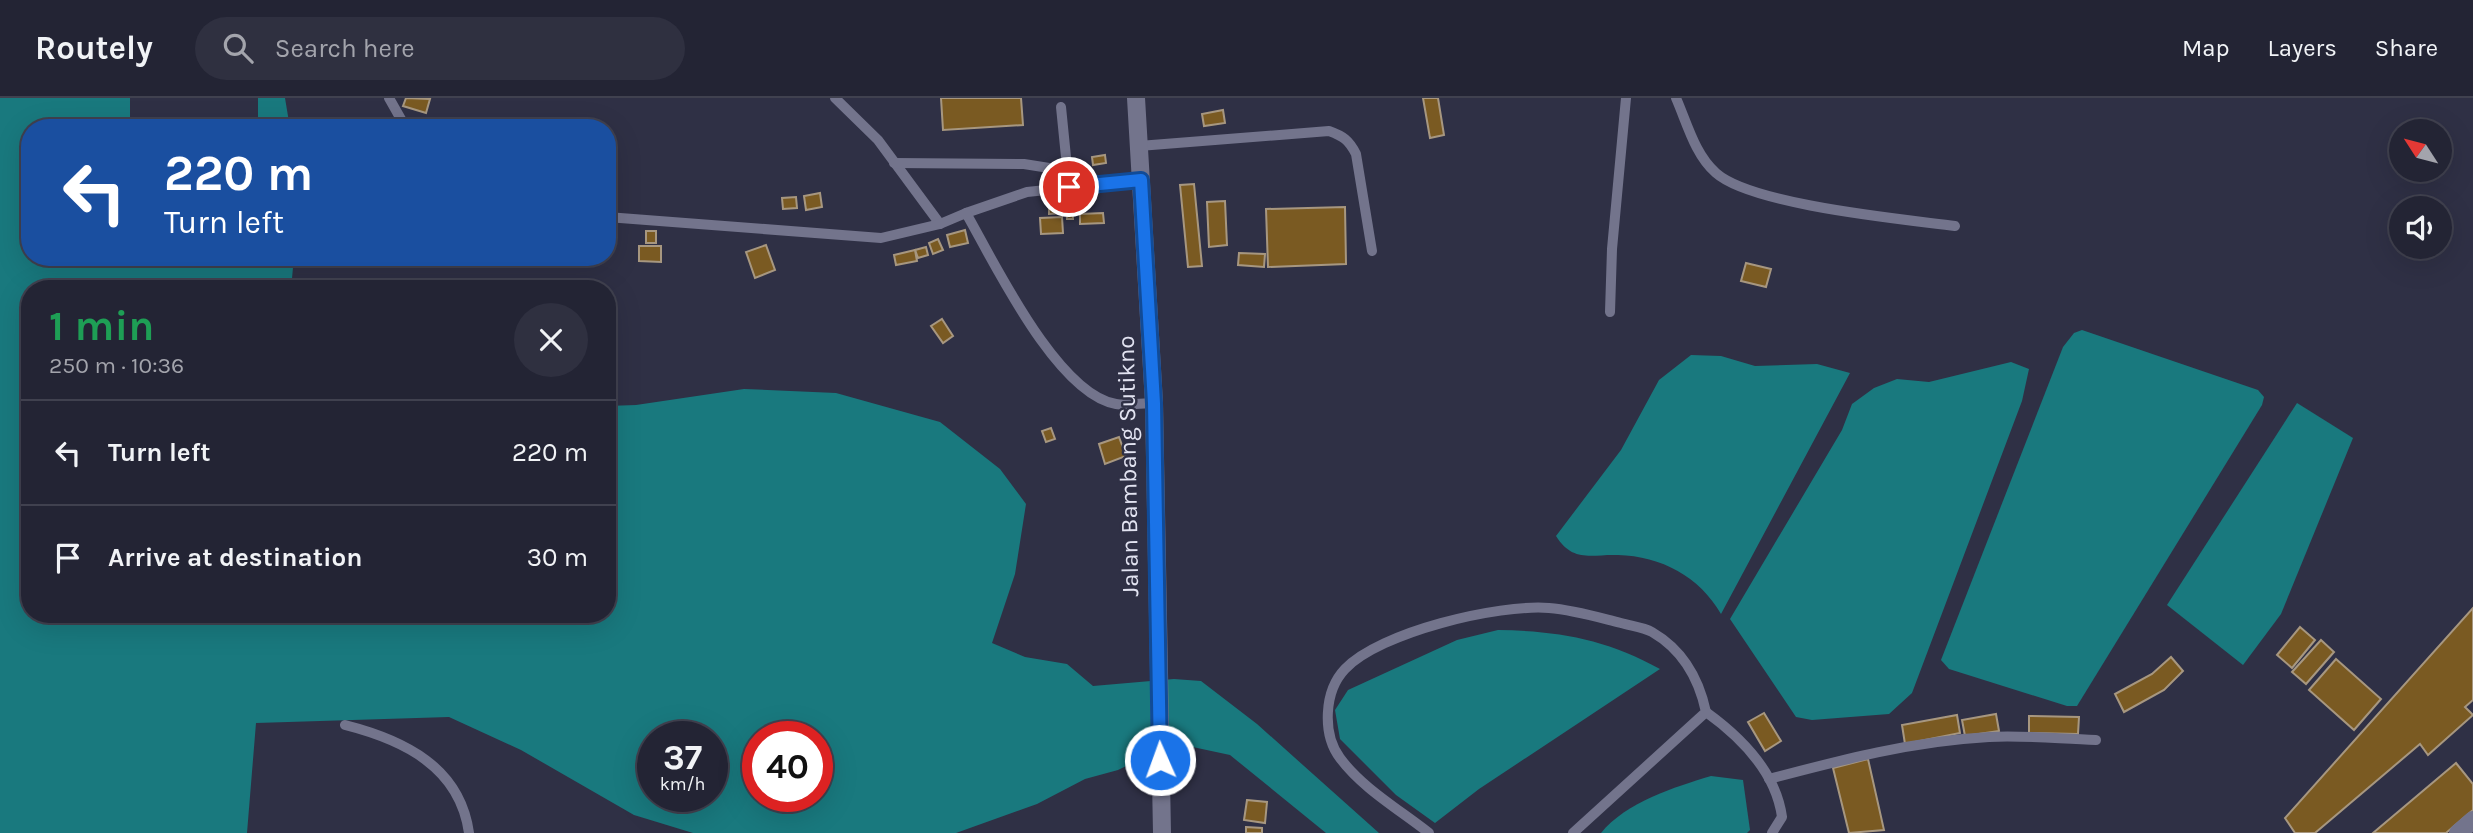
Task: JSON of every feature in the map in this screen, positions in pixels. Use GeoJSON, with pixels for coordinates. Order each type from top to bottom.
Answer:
{"type":"FeatureCollection","features":[{"type":"Feature","properties":{"kind":"street","name":"Jalan Bambang Sutikno"},"geometry":{"type":"LineString","coordinates":[[1136,98],[1154,403],[1156,673],[1162,833]]}},
{"type":"Feature","properties":{"kind":"street"},"geometry":{"type":"LineString","coordinates":[[2458,833],[2473,820]]}},
{"type":"Feature","properties":{"kind":"lane"},"geometry":{"type":"LineString","coordinates":[[389,98],[401,119]]}},
{"type":"Feature","properties":{"kind":"lane"},"geometry":{"type":"LineString","coordinates":[[835,98],[878,140],[940,224]]}},
{"type":"Feature","properties":{"kind":"lane"},"geometry":{"type":"LineString","coordinates":[[1610,312],[1614,222],[1626,98]]}},
{"type":"Feature","properties":{"kind":"lane"},"geometry":{"type":"LineString","coordinates":[[1676,98],[1703,160],[1716,174],[1739,189],[1844,210],[1955,226]]}},
{"type":"Feature","properties":{"kind":"lane"},"geometry":{"type":"LineString","coordinates":[[1062,107],[1069,187]]}},
{"type":"Feature","properties":{"kind":"lane"},"geometry":{"type":"LineString","coordinates":[[1139,146],[1329,131],[1340,135],[1349,140],[1356,154],[1372,251]]}},
{"type":"Feature","properties":{"kind":"lane"},"geometry":{"type":"LineString","coordinates":[[894,163],[1024,164],[1068,171]]}},
{"type":"Feature","properties":{"kind":"lane"},"geometry":{"type":"LineString","coordinates":[[616,218],[880,238],[940,224],[1027,192],[1141,180]]}},
{"type":"Feature","properties":{"kind":"lane"},"geometry":{"type":"LineString","coordinates":[[966,213],[1027,320],[1060,366],[1090,392],[1115,404],[1154,403]]}},
{"type":"Feature","properties":{"kind":"lane"},"geometry":{"type":"LineString","coordinates":[[1429,833],[1368,785],[1339,758],[1328,733],[1329,697],[1343,670],[1365,653],[1417,631],[1493,610],[1547,608],[1582,612],[1651,631],[1693,670],[1706,712],[1729,729],[1750,750],[1769,779],[1782,817],[1772,833]]}},
{"type":"Feature","properties":{"kind":"lane"},"geometry":{"type":"LineString","coordinates":[[1573,833],[1706,712]]}},
{"type":"Feature","properties":{"kind":"lane"},"geometry":{"type":"LineString","coordinates":[[345,725],[403,744],[437,769],[461,799],[469,833]]}},
{"type":"Feature","properties":{"kind":"lane"},"geometry":{"type":"LineString","coordinates":[[1769,779],[1883,750],[1954,739],[2029,736],[2096,740]]}},
{"type":"Feature","properties":{"kind":"shaded area"},"geometry":{"type":"Polygon","coordinates":[[[0,98],[285,98],[288,119],[21,119],[21,266],[293,266],[292,280],[21,280],[21,623],[616,623],[616,406],[744,389],[836,393],[940,422],[1000,469],[1026,504],[1015,574],[992,643],[1025,657],[1067,664],[1093,686],[1174,679],[1201,681],[1257,724],[1379,833],[1326,833],[1230,755],[1174,743],[1118,770],[1085,779],[1037,804],[956,833],[693,833],[634,815],[521,750],[449,717],[256,723],[247,833],[0,833],[0,98]]]}},
{"type":"Feature","properties":{"kind":"shaded area"},"geometry":{"type":"Polygon","coordinates":[[[2082,330],[2258,390],[2264,397],[2262,405],[2077,706],[2067,706],[1949,669],[1941,660],[2063,347],[2074,333],[2082,330]]]}},
{"type":"Feature","properties":{"kind":"shaded area"},"geometry":{"type":"Polygon","coordinates":[[[1691,355],[1721,356],[1755,366],[1817,364],[1850,373],[1721,614],[1691,579],[1664,564],[1634,556],[1576,554],[1562,545],[1556,536],[1621,450],[1659,380],[1691,355]]]}},
{"type":"Feature","properties":{"kind":"shaded area"},"geometry":{"type":"Polygon","coordinates":[[[2011,362],[2029,369],[2022,401],[1912,693],[1889,714],[1812,720],[1796,717],[1730,619],[1842,430],[1852,404],[1874,388],[1897,379],[1929,382],[2011,362]]]}},
{"type":"Feature","properties":{"kind":"shaded area"},"geometry":{"type":"Polygon","coordinates":[[[2297,403],[2353,438],[2281,614],[2243,665],[2167,605],[2297,403]]]}},
{"type":"Feature","properties":{"kind":"shaded area"},"geometry":{"type":"Polygon","coordinates":[[[1498,630],[1541,632],[1582,639],[1620,650],[1660,669],[1479,789],[1435,823],[1396,795],[1340,739],[1335,710],[1348,690],[1457,640],[1498,630]]]}},
{"type":"Feature","properties":{"kind":"shaded area"},"geometry":{"type":"Polygon","coordinates":[[[1711,776],[1743,780],[1750,830],[1747,833],[1601,833],[1611,822],[1637,804],[1711,776]]]}},
{"type":"Feature","properties":{"kind":"pier"},"geometry":{"type":"Polygon","coordinates":[[[130,98],[258,98],[258,119],[130,119],[130,98]]]}},
{"type":"Feature","properties":{"kind":"building"},"geometry":{"type":"Polygon","coordinates":[[[406,98],[430,99],[426,113],[403,106],[406,98]]]}},
{"type":"Feature","properties":{"kind":"building"},"geometry":{"type":"Polygon","coordinates":[[[941,98],[1021,98],[1023,125],[943,130],[941,98]]]}},
{"type":"Feature","properties":{"kind":"building"},"geometry":{"type":"Polygon","coordinates":[[[1423,98],[1438,98],[1444,135],[1430,138],[1423,98]]]}},
{"type":"Feature","properties":{"kind":"building"},"geometry":{"type":"Polygon","coordinates":[[[1223,110],[1225,123],[1204,126],[1202,114],[1223,110]]]}},
{"type":"Feature","properties":{"kind":"building"},"geometry":{"type":"Polygon","coordinates":[[[1105,155],[1106,163],[1093,165],[1092,157],[1105,155]]]}},
{"type":"Feature","properties":{"kind":"building"},"geometry":{"type":"Polygon","coordinates":[[[1194,184],[1202,266],[1188,267],[1180,185],[1194,184]]]}},
{"type":"Feature","properties":{"kind":"building"},"geometry":{"type":"Polygon","coordinates":[[[820,193],[822,207],[806,210],[804,196],[820,193]]]}},
{"type":"Feature","properties":{"kind":"building"},"geometry":{"type":"Polygon","coordinates":[[[796,197],[797,208],[783,209],[782,198],[796,197]]]}},
{"type":"Feature","properties":{"kind":"building"},"geometry":{"type":"Polygon","coordinates":[[[1062,200],[1063,213],[1049,214],[1049,201],[1062,200]]]}},
{"type":"Feature","properties":{"kind":"building"},"geometry":{"type":"Polygon","coordinates":[[[1072,200],[1073,219],[1067,219],[1066,201],[1072,200]]]}},
{"type":"Feature","properties":{"kind":"building"},"geometry":{"type":"Polygon","coordinates":[[[1225,201],[1227,245],[1209,247],[1207,202],[1225,201]]]}},
{"type":"Feature","properties":{"kind":"building"},"geometry":{"type":"Polygon","coordinates":[[[1345,207],[1346,264],[1268,267],[1266,209],[1345,207]]]}},
{"type":"Feature","properties":{"kind":"building"},"geometry":{"type":"Polygon","coordinates":[[[1103,213],[1104,223],[1080,224],[1080,214],[1103,213]]]}},
{"type":"Feature","properties":{"kind":"building"},"geometry":{"type":"Polygon","coordinates":[[[1062,217],[1063,233],[1041,234],[1040,218],[1062,217]]]}},
{"type":"Feature","properties":{"kind":"building"},"geometry":{"type":"Polygon","coordinates":[[[965,230],[968,243],[950,247],[947,235],[965,230]]]}},
{"type":"Feature","properties":{"kind":"building"},"geometry":{"type":"Polygon","coordinates":[[[646,231],[656,231],[656,243],[646,243],[646,231]]]}},
{"type":"Feature","properties":{"kind":"building"},"geometry":{"type":"Polygon","coordinates":[[[938,239],[943,250],[933,254],[929,243],[938,239]]]}},
{"type":"Feature","properties":{"kind":"building"},"geometry":{"type":"Polygon","coordinates":[[[766,245],[775,270],[755,278],[746,252],[766,245]]]}},
{"type":"Feature","properties":{"kind":"building"},"geometry":{"type":"Polygon","coordinates":[[[639,246],[661,246],[661,262],[639,261],[639,246]]]}},
{"type":"Feature","properties":{"kind":"building"},"geometry":{"type":"Polygon","coordinates":[[[926,247],[928,255],[918,258],[915,250],[926,247]]]}},
{"type":"Feature","properties":{"kind":"building"},"geometry":{"type":"Polygon","coordinates":[[[915,250],[917,261],[896,265],[894,255],[915,250]]]}},
{"type":"Feature","properties":{"kind":"building"},"geometry":{"type":"Polygon","coordinates":[[[1239,253],[1265,254],[1264,267],[1238,265],[1239,253]]]}},
{"type":"Feature","properties":{"kind":"building"},"geometry":{"type":"Polygon","coordinates":[[[1746,263],[1771,269],[1766,287],[1741,281],[1746,263]]]}},
{"type":"Feature","properties":{"kind":"building"},"geometry":{"type":"Polygon","coordinates":[[[942,319],[953,336],[943,343],[931,326],[942,319]]]}},
{"type":"Feature","properties":{"kind":"building"},"geometry":{"type":"Polygon","coordinates":[[[1051,428],[1055,439],[1046,442],[1042,431],[1051,428]]]}},
{"type":"Feature","properties":{"kind":"building"},"geometry":{"type":"Polygon","coordinates":[[[1119,437],[1126,456],[1105,464],[1099,444],[1119,437]]]}},
{"type":"Feature","properties":{"kind":"building"},"geometry":{"type":"Polygon","coordinates":[[[2473,608],[2473,700],[2465,707],[2473,715],[2428,755],[2420,744],[2315,833],[2295,833],[2285,818],[2473,608]]]}},
{"type":"Feature","properties":{"kind":"building"},"geometry":{"type":"Polygon","coordinates":[[[2300,627],[2315,640],[2292,668],[2277,655],[2300,627]]]}},
{"type":"Feature","properties":{"kind":"building"},"geometry":{"type":"Polygon","coordinates":[[[2321,640],[2334,652],[2306,684],[2292,672],[2321,640]]]}},
{"type":"Feature","properties":{"kind":"building"},"geometry":{"type":"Polygon","coordinates":[[[2171,657],[2183,671],[2164,690],[2124,712],[2115,694],[2152,674],[2171,657]]]}},
{"type":"Feature","properties":{"kind":"building"},"geometry":{"type":"Polygon","coordinates":[[[2336,659],[2381,699],[2354,730],[2309,690],[2336,659]]]}},
{"type":"Feature","properties":{"kind":"building"},"geometry":{"type":"Polygon","coordinates":[[[1764,713],[1781,741],[1765,751],[1748,722],[1764,713]]]}},
{"type":"Feature","properties":{"kind":"building"},"geometry":{"type":"Polygon","coordinates":[[[1996,714],[1999,731],[1965,736],[1962,720],[1996,714]]]}},
{"type":"Feature","properties":{"kind":"building"},"geometry":{"type":"Polygon","coordinates":[[[1957,715],[1960,733],[1905,744],[1902,725],[1957,715]]]}},
{"type":"Feature","properties":{"kind":"building"},"geometry":{"type":"Polygon","coordinates":[[[2029,716],[2079,717],[2078,734],[2029,733],[2029,716]]]}},
{"type":"Feature","properties":{"kind":"building"},"geometry":{"type":"Polygon","coordinates":[[[1868,759],[1884,830],[1849,833],[1833,768],[1868,759]]]}},
{"type":"Feature","properties":{"kind":"building"},"geometry":{"type":"Polygon","coordinates":[[[2456,763],[2473,784],[2473,810],[2446,833],[2373,833],[2456,763]]]}},
{"type":"Feature","properties":{"kind":"building"},"geometry":{"type":"Polygon","coordinates":[[[1247,800],[1267,802],[1265,823],[1244,820],[1247,800]]]}},
{"type":"Feature","properties":{"kind":"building"},"geometry":{"type":"Polygon","coordinates":[[[1246,827],[1262,828],[1262,833],[1246,833],[1246,827]]]}},
{"type":"Feature","properties":{"kind":"route"},"geometry":{"type":"LineString","coordinates":[[1069,187],[1141,180],[1154,403],[1156,673],[1160,760]]}}]}
